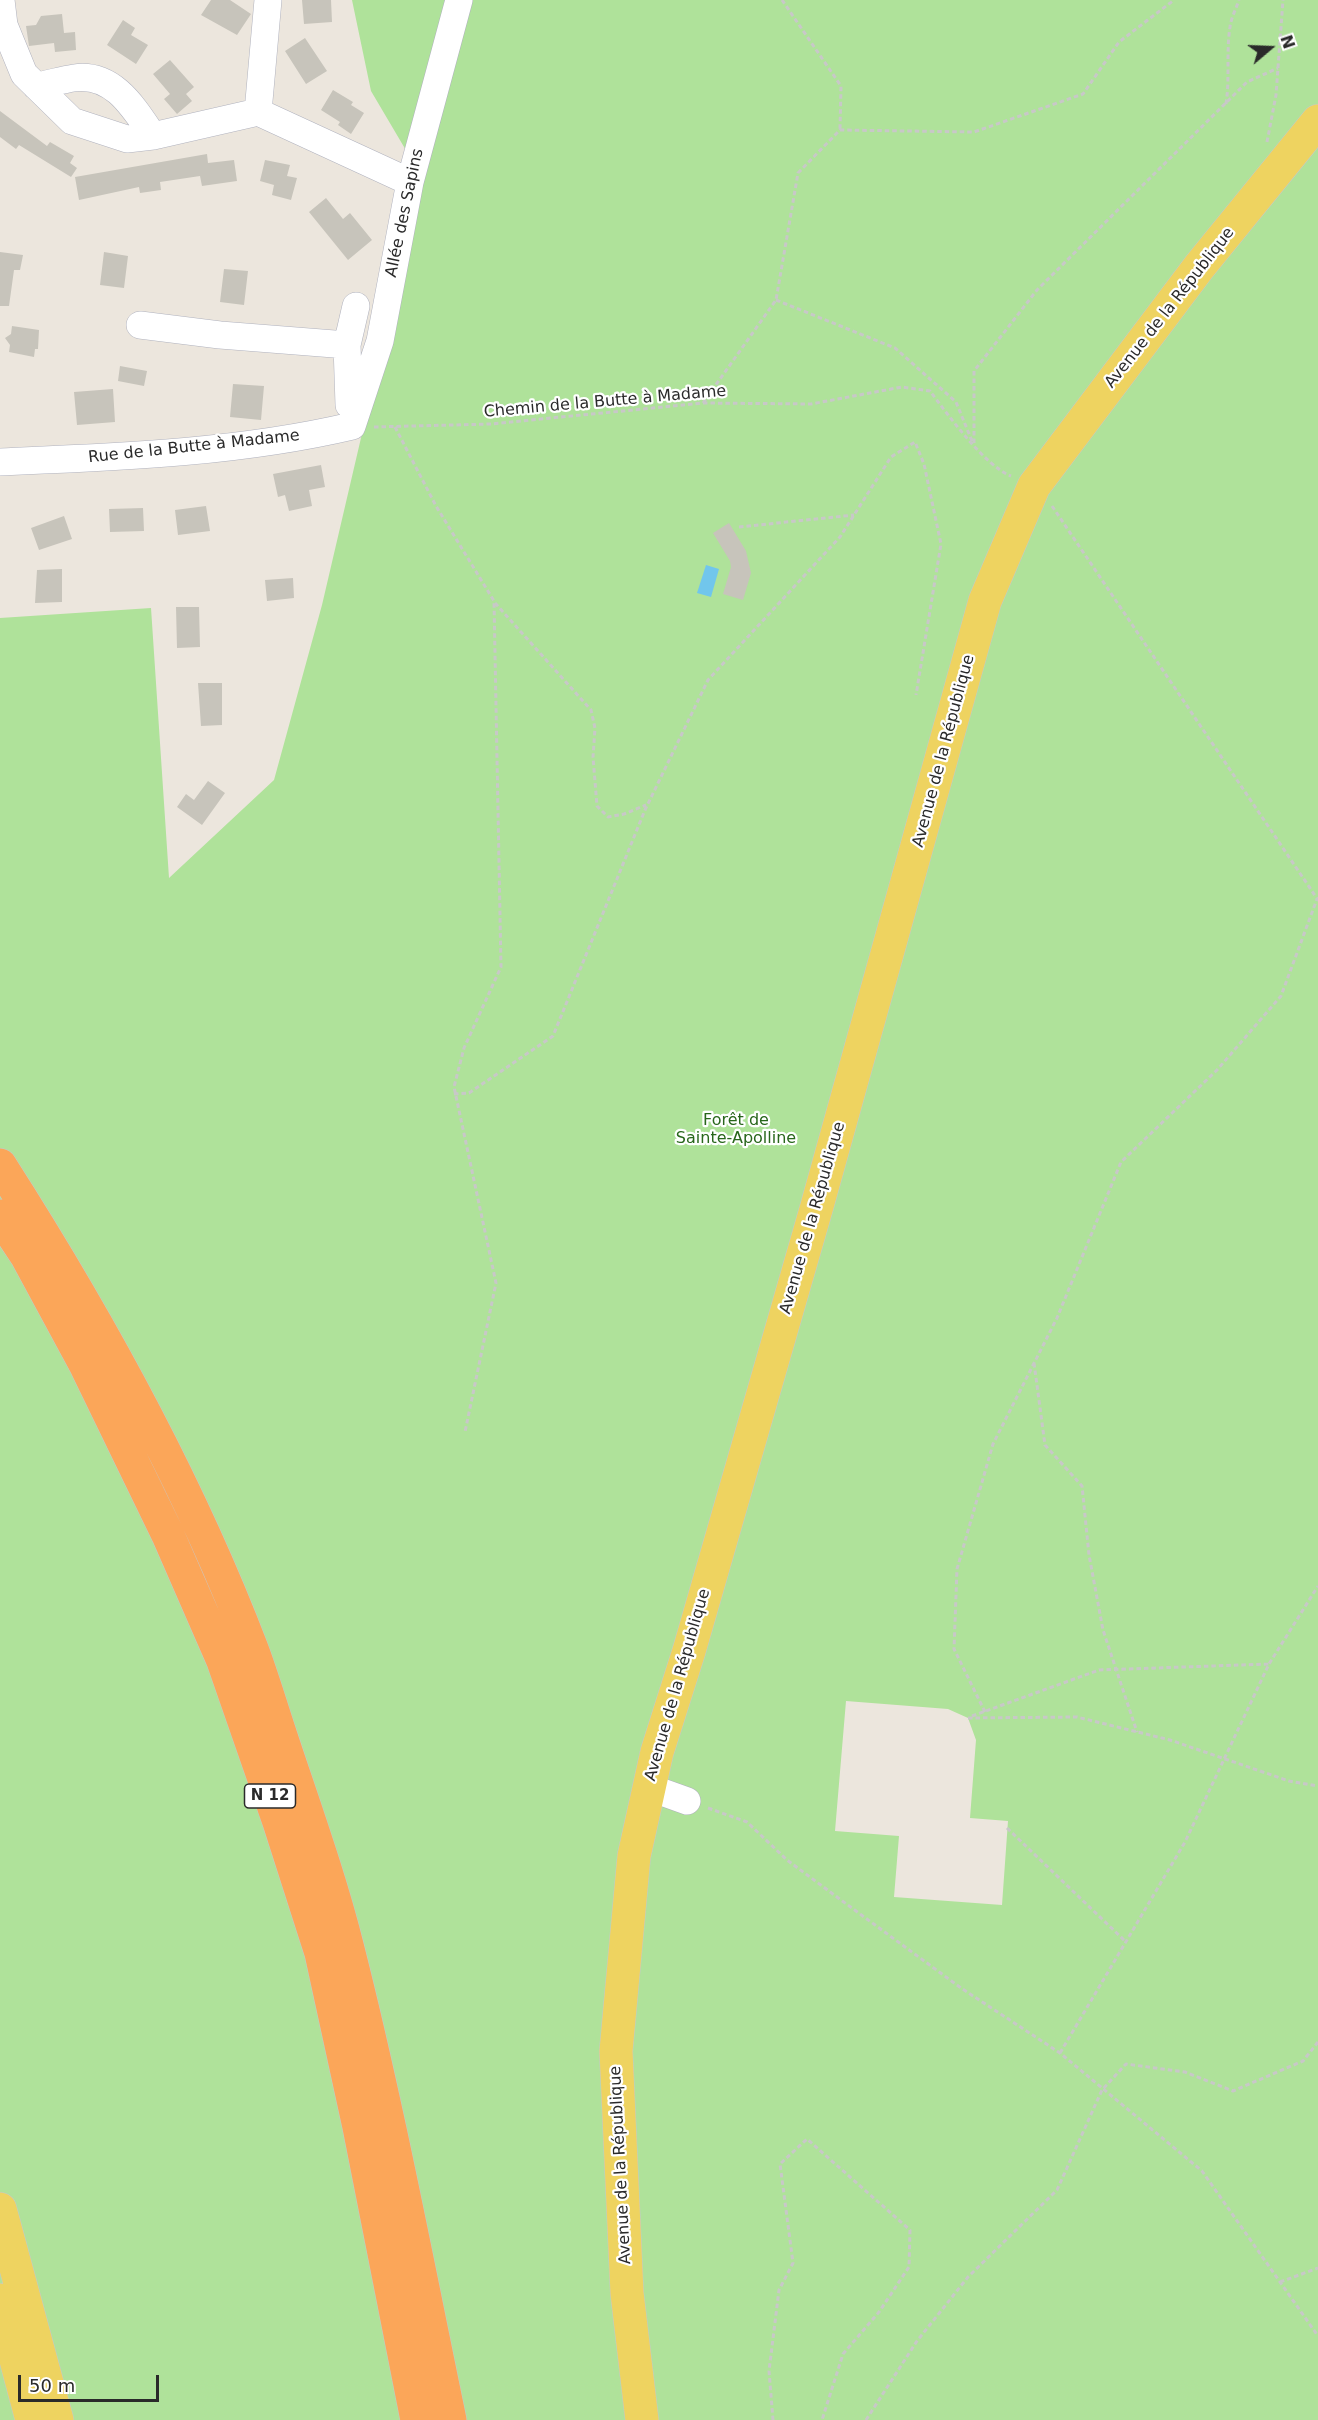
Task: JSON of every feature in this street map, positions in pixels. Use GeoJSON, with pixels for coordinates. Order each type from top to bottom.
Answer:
{"type":"FeatureCollection","features":[{"type":"Feature","properties":{"kind":"highway","name":"N 12"},"geometry":{"type":"LineString","coordinates":[[0,1165],[44,1234],[112,1350],[195,1515],[252,1649],[306,1809],[346,1941],[387,2114],[450,2420]]}},
{"type":"Feature","properties":{"kind":"highway","name":"N 12"},"geometry":{"type":"LineString","coordinates":[[0,1215],[26,1255],[86,1366],[168,1535],[231,1682],[321,1953],[359,2127],[417,2420]]}},
{"type":"Feature","properties":{"kind":"main road","name":"Avenue de la République"},"geometry":{"type":"LineString","coordinates":[[642,2420],[627,2293],[616,2050],[634,1856],[648,1787],[826,1171],[985,601],[1034,486],[1200,267],[1318,121]]}},
{"type":"Feature","properties":{"kind":"main road"},"geometry":{"type":"LineString","coordinates":[[0,2209],[57,2420]]}},
{"type":"Feature","properties":{"kind":"main road"},"geometry":{"type":"LineString","coordinates":[[0,2300],[32,2420]]}},
{"type":"Feature","properties":{"kind":"street"},"geometry":{"type":"LineString","coordinates":[[258,112],[268,0]]}},
{"type":"Feature","properties":{"kind":"street","name":"Allée des Sapins"},"geometry":{"type":"LineString","coordinates":[[355,417],[380,341],[410,182],[459,0]]}},
{"type":"Feature","properties":{"kind":"street"},"geometry":{"type":"LineString","coordinates":[[2,17],[24,74],[72,121],[127,139],[153,136],[258,112],[410,182]]}},
{"type":"Feature","properties":{"kind":"street"},"geometry":{"type":"LineString","coordinates":[[36,87],[76,77],[101,80],[128,99],[153,136]]}},
{"type":"Feature","properties":{"kind":"street"},"geometry":{"type":"LineString","coordinates":[[355,417],[349,405],[347,345],[356,306]]}},
{"type":"Feature","properties":{"kind":"street"},"geometry":{"type":"LineString","coordinates":[[140,325],[220,335],[347,345]]}},
{"type":"Feature","properties":{"kind":"street","name":"Rue de la Butte à Madame"},"geometry":{"type":"LineString","coordinates":[[0,462],[135,456],[310,436],[355,417]]}},
{"type":"Feature","properties":{"kind":"street"},"geometry":{"type":"LineString","coordinates":[[648,1787],[687,1801]]}},
{"type":"Feature","properties":{"kind":"path"},"geometry":{"type":"LineString","coordinates":[[703,403],[776,300],[798,173],[840,130],[841,86],[782,0]]}},
{"type":"Feature","properties":{"kind":"path"},"geometry":{"type":"LineString","coordinates":[[840,130],[974,132],[1083,93],[1119,42],[1174,0]]}},
{"type":"Feature","properties":{"kind":"path"},"geometry":{"type":"LineString","coordinates":[[1226,104],[1229,82],[1230,25],[1239,0]]}},
{"type":"Feature","properties":{"kind":"path"},"geometry":{"type":"LineString","coordinates":[[1266,145],[1276,95],[1283,0]]}},
{"type":"Feature","properties":{"kind":"path"},"geometry":{"type":"LineString","coordinates":[[974,445],[974,372],[1037,290],[1247,82],[1278,68]]}},
{"type":"Feature","properties":{"kind":"path"},"geometry":{"type":"LineString","coordinates":[[776,300],[895,348],[956,402],[974,445]]}},
{"type":"Feature","properties":{"kind":"path","name":"Chemin de la Butte à Madame"},"geometry":{"type":"LineString","coordinates":[[355,417],[395,427],[491,424],[703,403],[811,404],[902,387],[930,391],[974,445],[1004,473],[1034,486]]}},
{"type":"Feature","properties":{"kind":"path"},"geometry":{"type":"LineString","coordinates":[[395,427],[435,506],[494,602],[591,710],[595,728],[593,757],[597,806],[608,817],[624,814],[647,804]]}},
{"type":"Feature","properties":{"kind":"path"},"geometry":{"type":"LineString","coordinates":[[454,1094],[469,1093],[553,1036],[647,804],[708,680],[840,537],[891,457],[915,442],[924,464],[941,544],[916,695]]}},
{"type":"Feature","properties":{"kind":"path"},"geometry":{"type":"LineString","coordinates":[[985,1712],[954,1649],[957,1569],[993,1444],[1057,1318],[1121,1162],[1217,1070],[1281,996],[1318,899],[1050,504],[1034,486]]}},
{"type":"Feature","properties":{"kind":"path"},"geometry":{"type":"LineString","coordinates":[[739,527],[854,514]]}},
{"type":"Feature","properties":{"kind":"path"},"geometry":{"type":"LineString","coordinates":[[465,1432],[496,1283],[453,1087],[464,1048],[501,967],[494,602]]}},
{"type":"Feature","properties":{"kind":"path"},"geometry":{"type":"LineString","coordinates":[[1034,1361],[1046,1445],[1082,1486],[1089,1555],[1103,1630],[1137,1732]]}},
{"type":"Feature","properties":{"kind":"path"},"geometry":{"type":"LineString","coordinates":[[1060,2053],[1185,1842],[1269,1664],[1318,1586]]}},
{"type":"Feature","properties":{"kind":"path"},"geometry":{"type":"LineString","coordinates":[[1269,1664],[1099,1670],[968,1718],[1077,1717],[1225,1757],[1289,1781],[1318,1786]]}},
{"type":"Feature","properties":{"kind":"path"},"geometry":{"type":"LineString","coordinates":[[687,1801],[747,1821],[787,1860],[961,1988],[1060,2053],[1202,2171],[1318,2336]]}},
{"type":"Feature","properties":{"kind":"path"},"geometry":{"type":"LineString","coordinates":[[1008,1828],[1126,1941]]}},
{"type":"Feature","properties":{"kind":"path"},"geometry":{"type":"LineString","coordinates":[[866,2420],[916,2341],[968,2277],[1056,2190],[1102,2090],[1126,2064],[1185,2072],[1233,2091],[1303,2061],[1318,2042]]}},
{"type":"Feature","properties":{"kind":"path"},"geometry":{"type":"LineString","coordinates":[[772,2420],[769,2371],[779,2290],[794,2263],[780,2164],[807,2139],[910,2230],[909,2267],[879,2312],[843,2354],[822,2420]]}},
{"type":"Feature","properties":{"kind":"path"},"geometry":{"type":"LineString","coordinates":[[1280,2282],[1318,2268]]}},
{"type":"Feature","properties":{"kind":"green space","name":"Forêt de Sainte-Apolline"},"geometry":{"type":"Polygon","coordinates":[[[352,0],[1318,0],[1318,2420],[0,2420],[0,618],[151,608],[169,878],[274,780],[322,605],[410,228],[407,152],[371,91],[352,0]],[[846,1701],[835,1831],[899,1836],[894,1897],[1002,1905],[1008,1821],[970,1818],[976,1740],[968,1718],[948,1709],[846,1701]]]}},
{"type":"Feature","properties":{"kind":"water"},"geometry":{"type":"Polygon","coordinates":[[[706,565],[719,569],[711,597],[697,593],[706,565]]]}},
{"type":"Feature","properties":{"kind":"building"},"geometry":{"type":"Polygon","coordinates":[[[211,0],[230,0],[251,14],[237,35],[201,15],[211,0]]]}},
{"type":"Feature","properties":{"kind":"building"},"geometry":{"type":"Polygon","coordinates":[[[302,0],[331,0],[332,22],[304,24],[302,0]]]}},
{"type":"Feature","properties":{"kind":"building"},"geometry":{"type":"Polygon","coordinates":[[[62,14],[64,33],[75,32],[76,50],[55,52],[54,43],[29,46],[26,26],[36,25],[41,16],[62,14]]]}},
{"type":"Feature","properties":{"kind":"building"},"geometry":{"type":"Polygon","coordinates":[[[123,20],[135,28],[131,35],[148,45],[136,64],[107,45],[123,20]]]}},
{"type":"Feature","properties":{"kind":"building"},"geometry":{"type":"Polygon","coordinates":[[[305,38],[327,71],[306,84],[285,51],[305,38]]]}},
{"type":"Feature","properties":{"kind":"building"},"geometry":{"type":"Polygon","coordinates":[[[170,60],[194,87],[186,94],[192,101],[177,114],[164,99],[170,94],[153,74],[170,60]]]}},
{"type":"Feature","properties":{"kind":"building"},"geometry":{"type":"Polygon","coordinates":[[[333,90],[353,102],[351,105],[364,113],[351,134],[338,125],[340,122],[321,110],[333,90]]]}},
{"type":"Feature","properties":{"kind":"building"},"geometry":{"type":"Polygon","coordinates":[[[0,111],[47,146],[50,142],[74,156],[70,163],[77,168],[71,177],[19,145],[16,149],[0,137],[0,111]]]}},
{"type":"Feature","properties":{"kind":"building"},"geometry":{"type":"Polygon","coordinates":[[[207,154],[208,163],[234,160],[237,181],[202,186],[200,176],[160,182],[161,190],[140,193],[139,187],[79,200],[75,177],[207,154]]]}},
{"type":"Feature","properties":{"kind":"building"},"geometry":{"type":"Polygon","coordinates":[[[265,160],[290,165],[287,176],[297,178],[291,200],[272,195],[274,185],[260,181],[265,160]]]}},
{"type":"Feature","properties":{"kind":"building"},"geometry":{"type":"Polygon","coordinates":[[[326,198],[343,219],[350,213],[372,240],[348,260],[309,212],[326,198]]]}},
{"type":"Feature","properties":{"kind":"building"},"geometry":{"type":"Polygon","coordinates":[[[0,252],[23,255],[20,270],[14,270],[9,306],[0,306],[0,252]]]}},
{"type":"Feature","properties":{"kind":"building"},"geometry":{"type":"Polygon","coordinates":[[[104,252],[128,256],[124,288],[100,285],[104,252]]]}},
{"type":"Feature","properties":{"kind":"building"},"geometry":{"type":"Polygon","coordinates":[[[224,269],[248,271],[244,305],[220,302],[224,269]]]}},
{"type":"Feature","properties":{"kind":"building"},"geometry":{"type":"Polygon","coordinates":[[[12,326],[39,330],[38,349],[35,349],[34,357],[9,352],[10,345],[5,338],[11,334],[12,326]]]}},
{"type":"Feature","properties":{"kind":"building"},"geometry":{"type":"Polygon","coordinates":[[[120,366],[147,371],[144,386],[118,381],[120,366]]]}},
{"type":"Feature","properties":{"kind":"building"},"geometry":{"type":"Polygon","coordinates":[[[233,384],[264,386],[261,420],[230,417],[233,384]]]}},
{"type":"Feature","properties":{"kind":"building"},"geometry":{"type":"Polygon","coordinates":[[[113,389],[115,422],[77,425],[74,392],[113,389]]]}},
{"type":"Feature","properties":{"kind":"building"},"geometry":{"type":"Polygon","coordinates":[[[321,465],[325,487],[309,490],[312,506],[289,511],[285,495],[278,497],[273,474],[321,465]]]}},
{"type":"Feature","properties":{"kind":"building"},"geometry":{"type":"Polygon","coordinates":[[[206,506],[210,531],[178,535],[175,510],[206,506]]]}},
{"type":"Feature","properties":{"kind":"building"},"geometry":{"type":"Polygon","coordinates":[[[143,508],[144,531],[110,532],[109,509],[143,508]]]}},
{"type":"Feature","properties":{"kind":"building"},"geometry":{"type":"Polygon","coordinates":[[[64,516],[72,539],[39,550],[31,528],[64,516]]]}},
{"type":"Feature","properties":{"kind":"building"},"geometry":{"type":"Polygon","coordinates":[[[729,523],[746,551],[751,573],[743,600],[723,594],[731,567],[730,561],[713,533],[729,523]]]}},
{"type":"Feature","properties":{"kind":"building"},"geometry":{"type":"Polygon","coordinates":[[[62,569],[62,602],[35,603],[37,570],[62,569]]]}},
{"type":"Feature","properties":{"kind":"building"},"geometry":{"type":"Polygon","coordinates":[[[293,578],[294,598],[267,601],[265,580],[293,578]]]}},
{"type":"Feature","properties":{"kind":"building"},"geometry":{"type":"Polygon","coordinates":[[[176,607],[199,607],[200,647],[177,648],[176,607]]]}},
{"type":"Feature","properties":{"kind":"building"},"geometry":{"type":"Polygon","coordinates":[[[198,683],[222,683],[222,725],[201,726],[198,683]]]}},
{"type":"Feature","properties":{"kind":"building"},"geometry":{"type":"Polygon","coordinates":[[[208,781],[225,793],[202,825],[177,807],[186,794],[194,800],[208,781]]]}}]}
